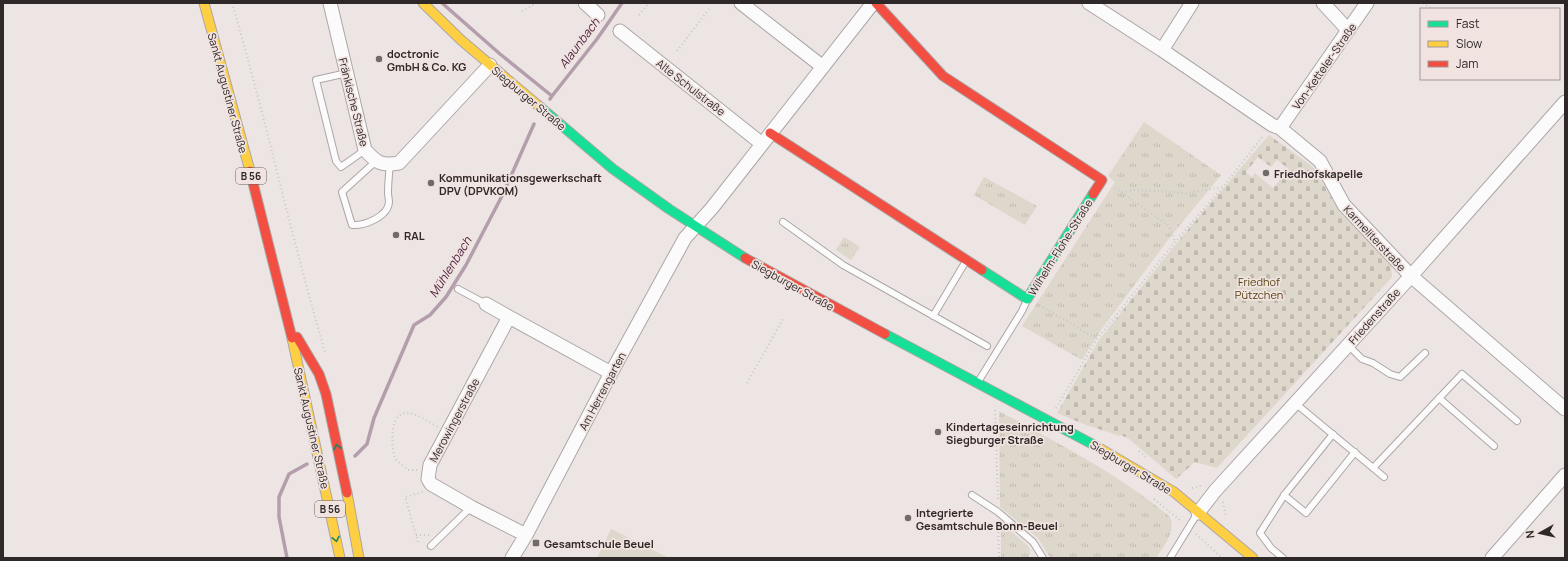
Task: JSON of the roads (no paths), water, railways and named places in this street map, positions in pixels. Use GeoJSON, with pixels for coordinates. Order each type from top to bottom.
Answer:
{"type":"FeatureCollection","features":[{"type":"Feature","properties":{"kind":"main road","name":"Sankt Augustiner Straße"},"geometry":{"type":"LineString","coordinates":[[204,3],[245,153],[288,322],[320,460],[340,558]]}},
{"type":"Feature","properties":{"kind":"main road","name":"Siegburger Straße"},"geometry":{"type":"LineString","coordinates":[[424,3],[461,40],[614,168],[695,226],[767,272],[1089,442],[1174,492],[1254,558]]}},
{"type":"Feature","properties":{"kind":"main road","name":"Wilhelm-Flohe-Straße"},"geometry":{"type":"LineString","coordinates":[[770,134],[1028,299],[1102,180],[943,76],[876,3]]}},
{"type":"Feature","properties":{"kind":"main road","name":"Sankt Augustiner Straße"},"geometry":{"type":"LineString","coordinates":[[288,322],[319,374],[324,388],[346,485],[358,558]]}},
{"type":"Feature","properties":{"kind":"street","name":"Fränkische Straße"},"geometry":{"type":"LineString","coordinates":[[330,3],[365,150],[376,162]]}},
{"type":"Feature","properties":{"kind":"street"},"geometry":{"type":"LineString","coordinates":[[585,3],[598,15]]}},
{"type":"Feature","properties":{"kind":"street"},"geometry":{"type":"LineString","coordinates":[[741,3],[823,67]]}},
{"type":"Feature","properties":{"kind":"street"},"geometry":{"type":"LineString","coordinates":[[695,226],[712,208],[873,3]]}},
{"type":"Feature","properties":{"kind":"street","name":"Karmeliterstraße"},"geometry":{"type":"LineString","coordinates":[[1089,3],[1276,126],[1320,161],[1344,205],[1411,276],[1565,409]]}},
{"type":"Feature","properties":{"kind":"street"},"geometry":{"type":"LineString","coordinates":[[1162,50],[1192,3]]}},
{"type":"Feature","properties":{"kind":"street"},"geometry":{"type":"LineString","coordinates":[[1323,3],[1348,30]]}},
{"type":"Feature","properties":{"kind":"street","name":"Von-Ketteler-Straße"},"geometry":{"type":"LineString","coordinates":[[1276,126],[1367,3]]}},
{"type":"Feature","properties":{"kind":"street","name":"Alte Schulstraße"},"geometry":{"type":"LineString","coordinates":[[620,31],[762,144]]}},
{"type":"Feature","properties":{"kind":"street"},"geometry":{"type":"LineString","coordinates":[[376,162],[386,165],[399,163],[490,65]]}},
{"type":"Feature","properties":{"kind":"street","name":"Friedenstraße"},"geometry":{"type":"LineString","coordinates":[[1198,513],[1212,495],[1411,276],[1565,102]]}},
{"type":"Feature","properties":{"kind":"street","name":"Am Herrengarten"},"geometry":{"type":"LineString","coordinates":[[512,558],[526,535],[685,238],[695,226]]}},
{"type":"Feature","properties":{"kind":"street"},"geometry":{"type":"LineString","coordinates":[[486,304],[612,372]]}},
{"type":"Feature","properties":{"kind":"street","name":"Merowingerstraße"},"geometry":{"type":"LineString","coordinates":[[509,317],[430,465],[427,476],[429,482],[438,489],[526,535]]}},
{"type":"Feature","properties":{"kind":"street"},"geometry":{"type":"LineString","coordinates":[[1492,558],[1565,475]]}},
{"type":"Feature","properties":{"kind":"lane"},"geometry":{"type":"LineString","coordinates":[[347,73],[316,80],[336,161],[341,167],[365,150]]}},
{"type":"Feature","properties":{"kind":"lane"},"geometry":{"type":"LineString","coordinates":[[376,162],[342,192],[352,225],[360,226],[373,220],[383,213],[389,204],[388,193],[390,164]]}},
{"type":"Feature","properties":{"kind":"lane"},"geometry":{"type":"LineString","coordinates":[[783,222],[843,265],[987,346]]}},
{"type":"Feature","properties":{"kind":"lane"},"geometry":{"type":"LineString","coordinates":[[933,316],[967,260]]}},
{"type":"Feature","properties":{"kind":"lane"},"geometry":{"type":"LineString","coordinates":[[458,289],[486,304]]}},
{"type":"Feature","properties":{"kind":"lane"},"geometry":{"type":"LineString","coordinates":[[978,383],[1028,299]]}},
{"type":"Feature","properties":{"kind":"lane"},"geometry":{"type":"LineString","coordinates":[[1348,345],[1362,359],[1373,363],[1390,374],[1400,377],[1426,353]]}},
{"type":"Feature","properties":{"kind":"lane"},"geometry":{"type":"LineString","coordinates":[[1373,468],[1462,374],[1517,421]]}},
{"type":"Feature","properties":{"kind":"lane"},"geometry":{"type":"LineString","coordinates":[[1439,398],[1494,446]]}},
{"type":"Feature","properties":{"kind":"lane"},"geometry":{"type":"LineString","coordinates":[[1295,403],[1384,477]]}},
{"type":"Feature","properties":{"kind":"lane"},"geometry":{"type":"LineString","coordinates":[[1283,558],[1271,548],[1260,533],[1284,495],[1333,434]]}},
{"type":"Feature","properties":{"kind":"lane"},"geometry":{"type":"LineString","coordinates":[[1284,495],[1306,513],[1355,452]]}},
{"type":"Feature","properties":{"kind":"lane"},"geometry":{"type":"LineString","coordinates":[[972,495],[998,512],[1033,542],[1043,558]]}},
{"type":"Feature","properties":{"kind":"lane"},"geometry":{"type":"LineString","coordinates":[[431,546],[471,507]]}},
{"type":"Feature","properties":{"kind":"lane"},"geometry":{"type":"LineString","coordinates":[[1170,558],[1198,513]]}},
{"type":"Feature","properties":{"kind":"waterway","name":"Mühlenbach"},"geometry":{"type":"LineString","coordinates":[[442,3],[500,54],[552,96],[550,99]]}},
{"type":"Feature","properties":{"kind":"waterway","name":"Alaunbach"},"geometry":{"type":"LineString","coordinates":[[552,96],[597,39],[622,3]]}},
{"type":"Feature","properties":{"kind":"waterway","name":"Mühlenbach"},"geometry":{"type":"LineString","coordinates":[[355,456],[367,444],[374,418],[414,325],[430,315],[446,297],[466,265],[503,194],[534,124]]}},
{"type":"Feature","properties":{"kind":"waterway","name":"Mühlenbach"},"geometry":{"type":"LineString","coordinates":[[287,558],[279,517],[279,497],[289,474],[307,464]]}},
{"type":"Feature","properties":{"kind":"place","name":"doctronic GmbH & Co. KG"},"geometry":{"type":"Point","coordinates":[379,59]}},
{"type":"Feature","properties":{"kind":"place","name":"Friedhofskapelle"},"geometry":{"type":"Point","coordinates":[1266,173]}},
{"type":"Feature","properties":{"kind":"place","name":"Kommunikationsgewerkschaft DPV (DPVKOM)"},"geometry":{"type":"Point","coordinates":[431,183]}},
{"type":"Feature","properties":{"kind":"place","name":"RAL"},"geometry":{"type":"Point","coordinates":[396,235]}},
{"type":"Feature","properties":{"kind":"place","name":"Kindertageseinrichtung Siegburger Straße"},"geometry":{"type":"Point","coordinates":[938,432]}},
{"type":"Feature","properties":{"kind":"place","name":"Integrierte Gesamtschule Bonn-Beuel"},"geometry":{"type":"Point","coordinates":[908,518]}},
{"type":"Feature","properties":{"kind":"place","name":"Gesamtschule Beuel"},"geometry":{"type":"Point","coordinates":[536,543]}},
{"type":"Feature","properties":{"kind":"park label","name":"Friedhof Pützchen"},"geometry":{"type":"Point","coordinates":[1259,287]}}]}
